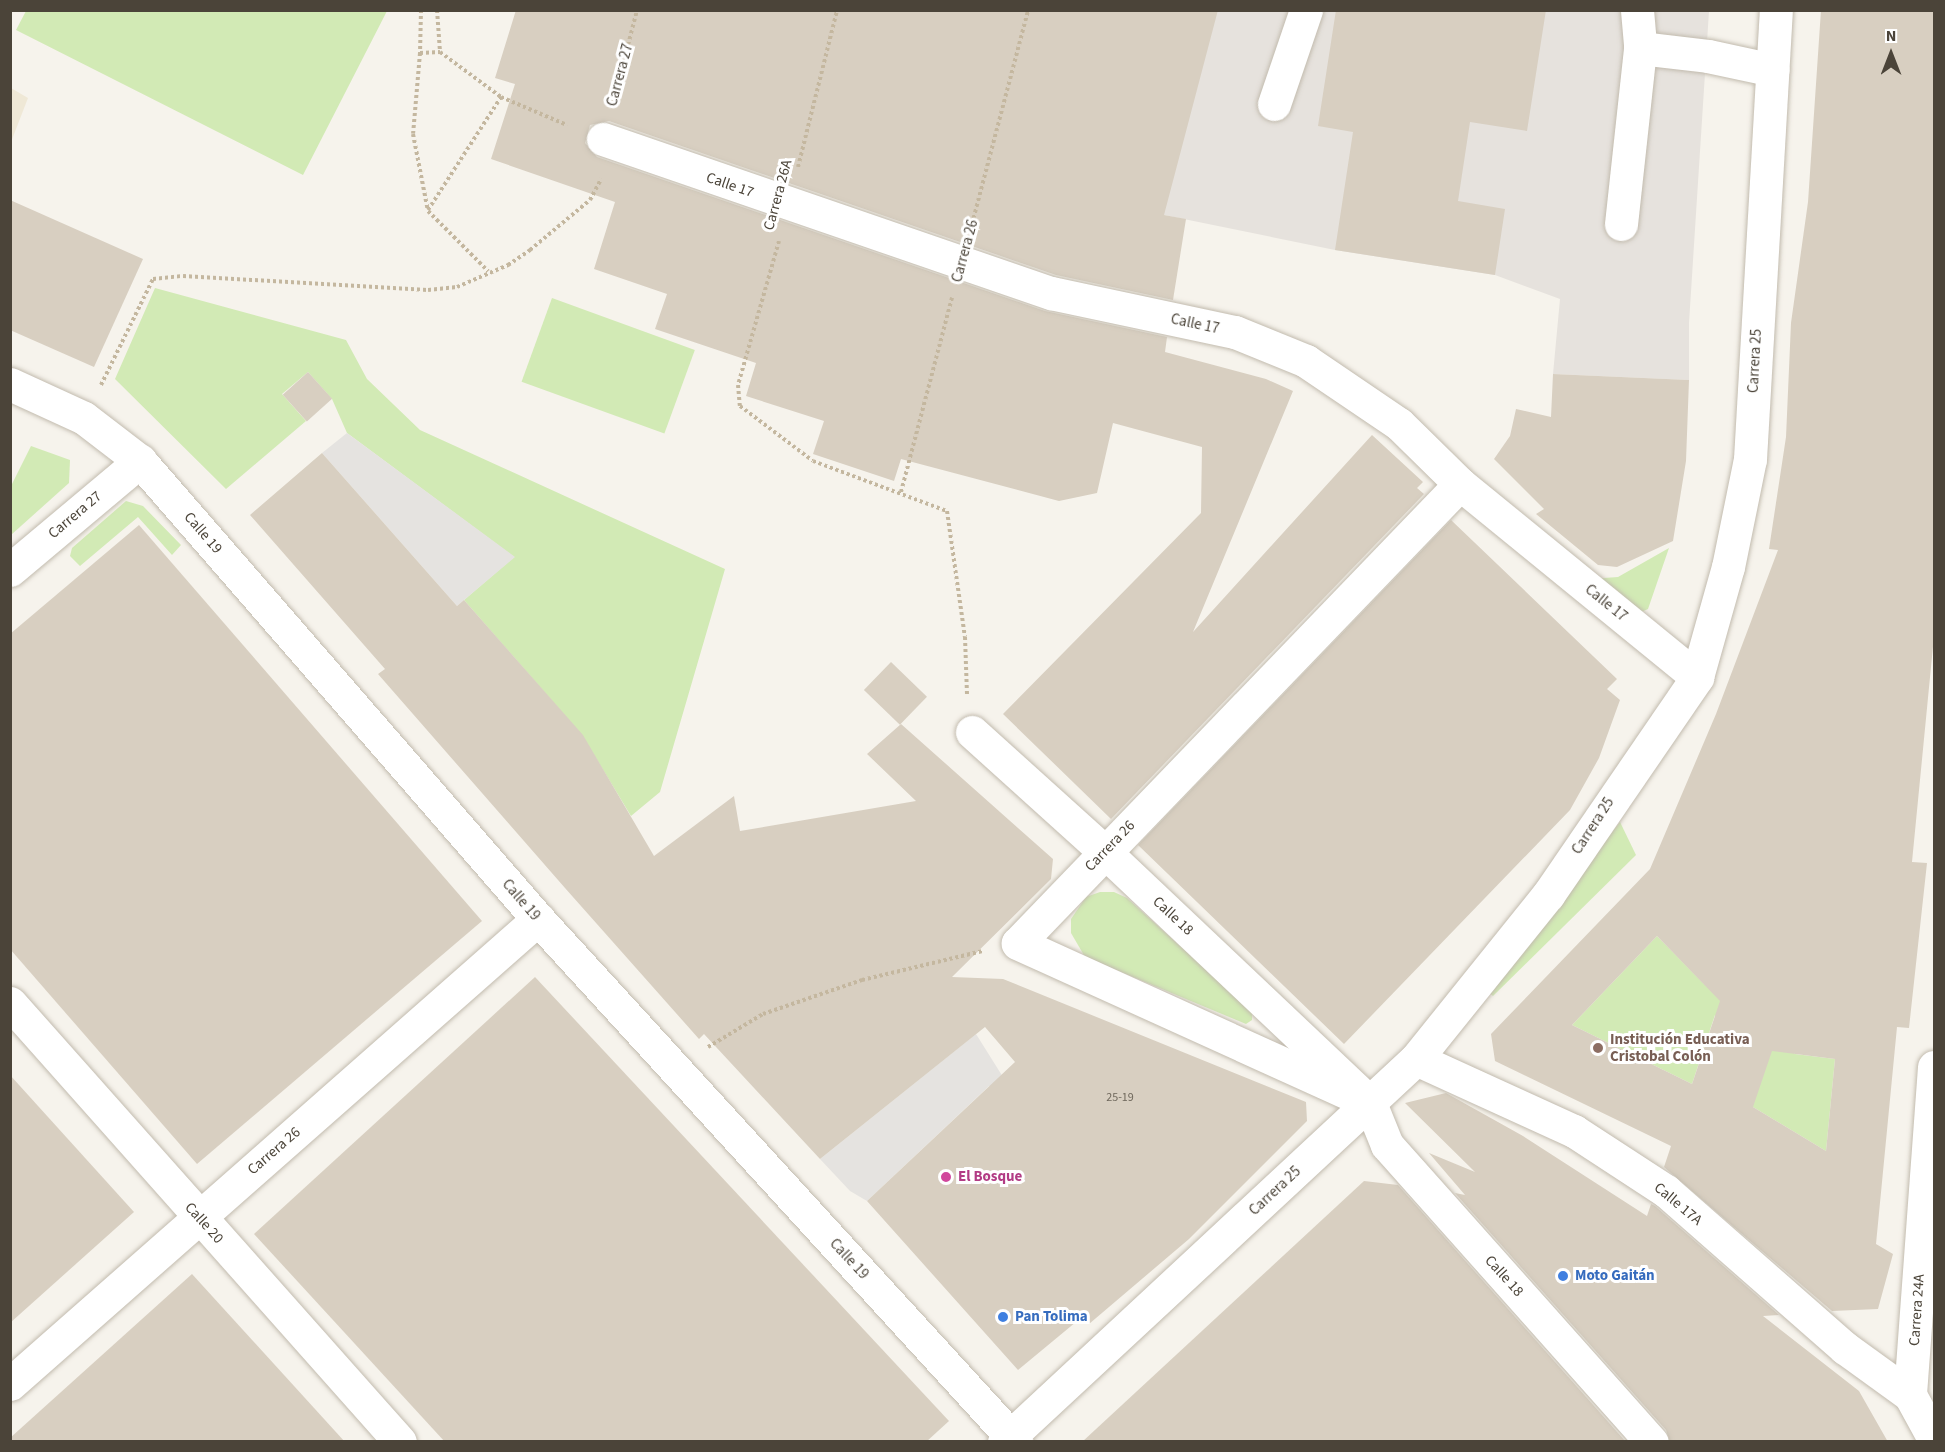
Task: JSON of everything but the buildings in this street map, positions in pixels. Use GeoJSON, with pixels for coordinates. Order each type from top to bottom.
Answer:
{"type":"FeatureCollection","features":[{"type":"Feature","properties":{"kind":"street"},"geometry":{"type":"LineString","coordinates":[[1274,104],[1306,10]]}},
{"type":"Feature","properties":{"kind":"street"},"geometry":{"type":"LineString","coordinates":[[1621,224],[1640,48],[1637,10]]}},
{"type":"Feature","properties":{"kind":"street","name":"Carrera 25"},"geometry":{"type":"LineString","coordinates":[[1010,1440],[1416,1059],[1548,895],[1697,677],[1728,567],[1750,459],[1776,10]]}},
{"type":"Feature","properties":{"kind":"street"},"geometry":{"type":"LineString","coordinates":[[1640,48],[1708,56],[1773,70]]}},
{"type":"Feature","properties":{"kind":"street","name":"Calle 17"},"geometry":{"type":"LineString","coordinates":[[611,143],[789,206],[1051,293],[1235,332],[1306,361],[1399,424],[1460,484],[1697,677]]}},
{"type":"Feature","properties":{"kind":"street","name":"Calle 19"},"geometry":{"type":"LineString","coordinates":[[10,384],[84,418],[140,461],[538,919],[1010,1440]]}},
{"type":"Feature","properties":{"kind":"street","name":"Carrera 27"},"geometry":{"type":"LineString","coordinates":[[10,570],[140,461]]}},
{"type":"Feature","properties":{"kind":"street","name":"Carrera 26"},"geometry":{"type":"LineString","coordinates":[[1018,943],[1460,484]]}},
{"type":"Feature","properties":{"kind":"street","name":"Calle 18"},"geometry":{"type":"LineString","coordinates":[[972,732],[1105,852],[1370,1103],[1387,1145],[1652,1442]]}},
{"type":"Feature","properties":{"kind":"street","name":"Carrera 26"},"geometry":{"type":"LineString","coordinates":[[10,1384],[538,919]]}},
{"type":"Feature","properties":{"kind":"street"},"geometry":{"type":"LineString","coordinates":[[1018,943],[1370,1103]]}},
{"type":"Feature","properties":{"kind":"street","name":"Calle 20"},"geometry":{"type":"LineString","coordinates":[[10,1003],[400,1442]]}},
{"type":"Feature","properties":{"kind":"street","name":"Calle 17A"},"geometry":{"type":"LineString","coordinates":[[1416,1059],[1574,1131],[1666,1191],[1845,1348],[1910,1395]]}},
{"type":"Feature","properties":{"kind":"street","name":"Carrera 24A"},"geometry":{"type":"LineString","coordinates":[[1910,1395],[1930,1194],[1935,1067]]}},
{"type":"Feature","properties":{"kind":"street"},"geometry":{"type":"LineString","coordinates":[[1910,1395],[1935,1439]]}},
{"type":"Feature","properties":{"kind":"path"},"geometry":{"type":"LineString","coordinates":[[421,10],[413,134],[428,211],[489,271]]}},
{"type":"Feature","properties":{"kind":"path"},"geometry":{"type":"LineString","coordinates":[[437,10],[440,52]]}},
{"type":"Feature","properties":{"kind":"path","name":"Carrera 27"},"geometry":{"type":"LineString","coordinates":[[84,418],[153,279],[183,276],[428,291],[457,287],[489,271],[508,265],[590,200],[611,143],[637,10]]}},
{"type":"Feature","properties":{"kind":"path","name":"Carrera 26A"},"geometry":{"type":"LineString","coordinates":[[837,10],[789,206],[738,385],[740,406],[813,462],[901,492]]}},
{"type":"Feature","properties":{"kind":"path","name":"Carrera 26"},"geometry":{"type":"LineString","coordinates":[[901,492],[1028,10]]}},
{"type":"Feature","properties":{"kind":"path"},"geometry":{"type":"LineString","coordinates":[[420,53],[440,52],[501,97],[611,143]]}},
{"type":"Feature","properties":{"kind":"path"},"geometry":{"type":"LineString","coordinates":[[428,211],[501,97]]}},
{"type":"Feature","properties":{"kind":"path"},"geometry":{"type":"LineString","coordinates":[[901,492],[947,511],[964,626],[972,732]]}},
{"type":"Feature","properties":{"kind":"path"},"geometry":{"type":"LineString","coordinates":[[678,1073],[712,1044],[763,1014],[862,980],[1018,943]]}},
{"type":"Feature","properties":{"kind":"shaded area"},"geometry":{"type":"Polygon","coordinates":[[[1134,11],[1709,11],[1689,323],[1689,380],[1553,374],[1560,299],[1495,275],[1335,250],[1115,205],[1134,11]]]}},
{"type":"Feature","properties":{"kind":"shaded area"},"geometry":{"type":"Polygon","coordinates":[[[11,88],[28,98],[11,142],[11,88]]]}},
{"type":"Feature","properties":{"kind":"shaded area"},"geometry":{"type":"Polygon","coordinates":[[[347,433],[515,557],[457,606],[322,453],[347,433]]]}},
{"type":"Feature","properties":{"kind":"shaded area"},"geometry":{"type":"Polygon","coordinates":[[[976,1034],[1008,1085],[989,1086],[867,1201],[850,1191],[820,1159],[976,1034]]]}},
{"type":"Feature","properties":{"kind":"green space"},"geometry":{"type":"Polygon","coordinates":[[[26,10],[387,11],[303,175],[16,30],[26,10]]]}},
{"type":"Feature","properties":{"kind":"green space"},"geometry":{"type":"Polygon","coordinates":[[[155,288],[346,340],[367,379],[420,430],[725,569],[660,792],[631,816],[582,735],[464,600],[514,557],[347,433],[332,399],[308,372],[282,394],[306,421],[226,489],[115,379],[155,288]]]}},
{"type":"Feature","properties":{"kind":"green space"},"geometry":{"type":"Polygon","coordinates":[[[552,298],[695,350],[664,434],[522,382],[552,298]]]}},
{"type":"Feature","properties":{"kind":"green space"},"geometry":{"type":"Polygon","coordinates":[[[31,446],[70,460],[69,483],[11,535],[11,486],[31,446]]]}},
{"type":"Feature","properties":{"kind":"green space"},"geometry":{"type":"Polygon","coordinates":[[[126,501],[143,506],[181,545],[172,555],[138,517],[80,566],[70,556],[72,548],[126,501]]]}},
{"type":"Feature","properties":{"kind":"green space"},"geometry":{"type":"Polygon","coordinates":[[[1669,548],[1648,609],[1628,618],[1590,579],[1618,577],[1669,548]]]}},
{"type":"Feature","properties":{"kind":"green space"},"geometry":{"type":"Polygon","coordinates":[[[1620,822],[1636,855],[1493,996],[1487,991],[1620,822]]]}},
{"type":"Feature","properties":{"kind":"green space"},"geometry":{"type":"Polygon","coordinates":[[[1100,892],[1114,892],[1127,898],[1252,1011],[1252,1020],[1246,1024],[1085,957],[1071,933],[1071,919],[1086,897],[1100,892]]]}},
{"type":"Feature","properties":{"kind":"green space"},"geometry":{"type":"Polygon","coordinates":[[[1657,936],[1705,985],[1795,1054],[1835,1059],[1826,1151],[1753,1107],[1715,1015],[1692,1084],[1572,1025],[1657,936]]]}},
{"type":"Feature","properties":{"kind":"place","name":"Institución Educativa Cristobal Colón"},"geometry":{"type":"Point","coordinates":[1598,1048]}},
{"type":"Feature","properties":{"kind":"place","name":"El Bosque"},"geometry":{"type":"Point","coordinates":[946,1177]}},
{"type":"Feature","properties":{"kind":"place","name":"Moto Gaitán"},"geometry":{"type":"Point","coordinates":[1563,1276]}},
{"type":"Feature","properties":{"kind":"place","name":"Pan Tolima"},"geometry":{"type":"Point","coordinates":[1003,1317]}}]}
